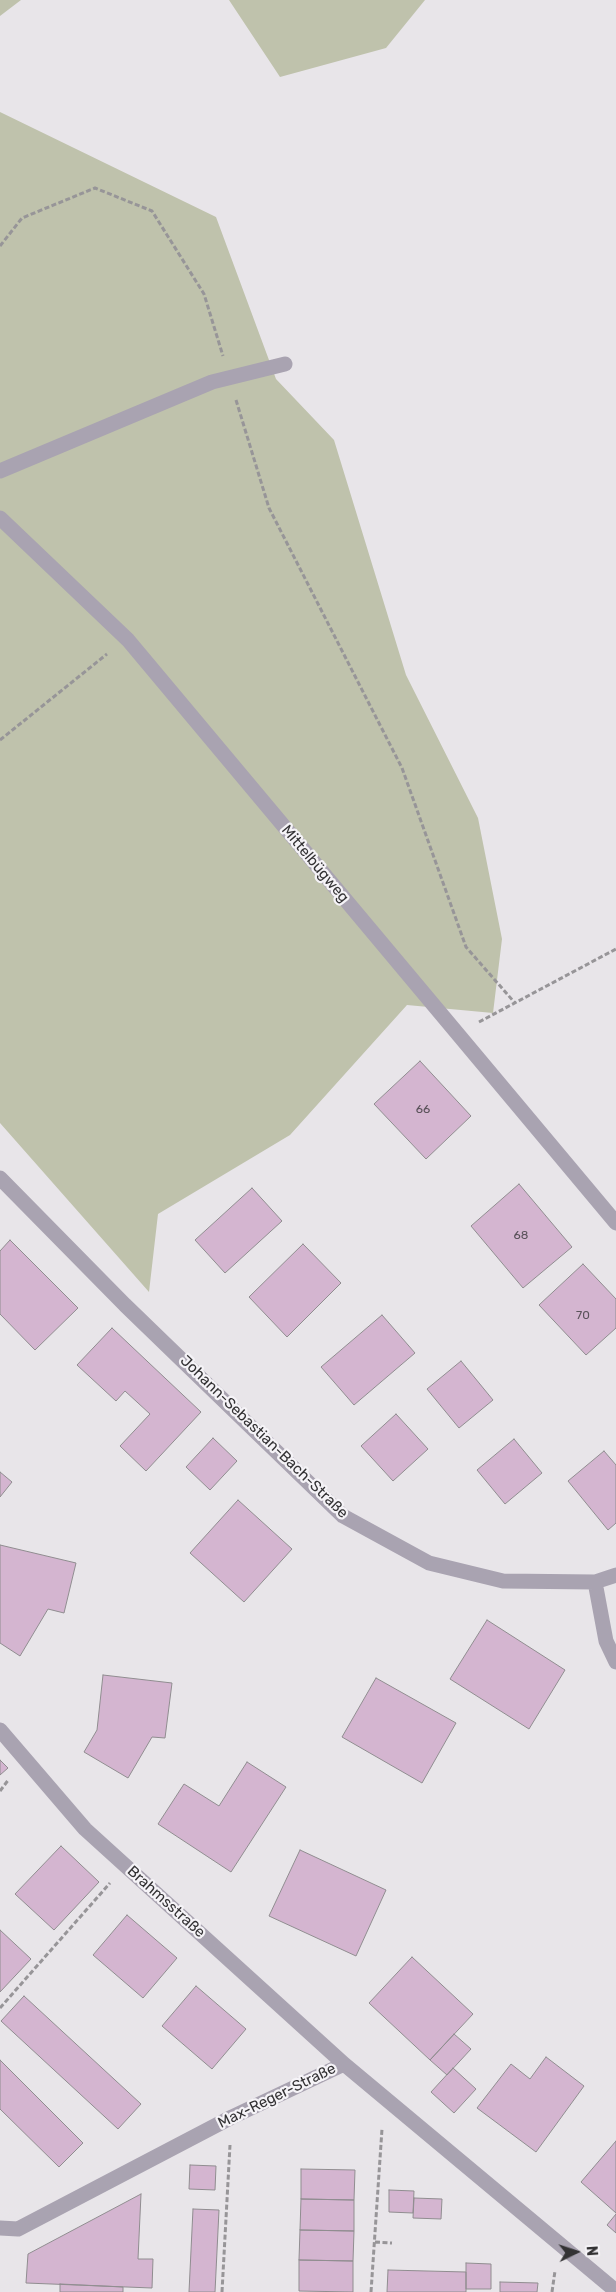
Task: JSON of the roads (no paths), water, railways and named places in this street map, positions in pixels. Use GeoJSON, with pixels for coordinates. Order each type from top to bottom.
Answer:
{"type":"FeatureCollection","features":[{"type":"Feature","properties":{"kind":"street"},"geometry":{"type":"LineString","coordinates":[[0,471],[212,382],[285,364]]}},
{"type":"Feature","properties":{"kind":"street","name":"Mittelbügweg"},"geometry":{"type":"LineString","coordinates":[[0,518],[128,640],[616,1223]]}},
{"type":"Feature","properties":{"kind":"street","name":"Johann-Sebastian-Bach-Straße"},"geometry":{"type":"LineString","coordinates":[[0,1178],[125,1305],[343,1516],[429,1563],[503,1581],[595,1582],[616,1576]]}},
{"type":"Feature","properties":{"kind":"street"},"geometry":{"type":"LineString","coordinates":[[595,1582],[606,1641],[616,1662]]}},
{"type":"Feature","properties":{"kind":"street","name":"Brahmsstraße"},"geometry":{"type":"LineString","coordinates":[[0,1730],[85,1828],[344,2064]]}},
{"type":"Feature","properties":{"kind":"street","name":"Max-Reger-Straße"},"geometry":{"type":"LineString","coordinates":[[0,2228],[18,2229],[232,2117],[344,2064],[385,2096],[616,2292]]}}]}
